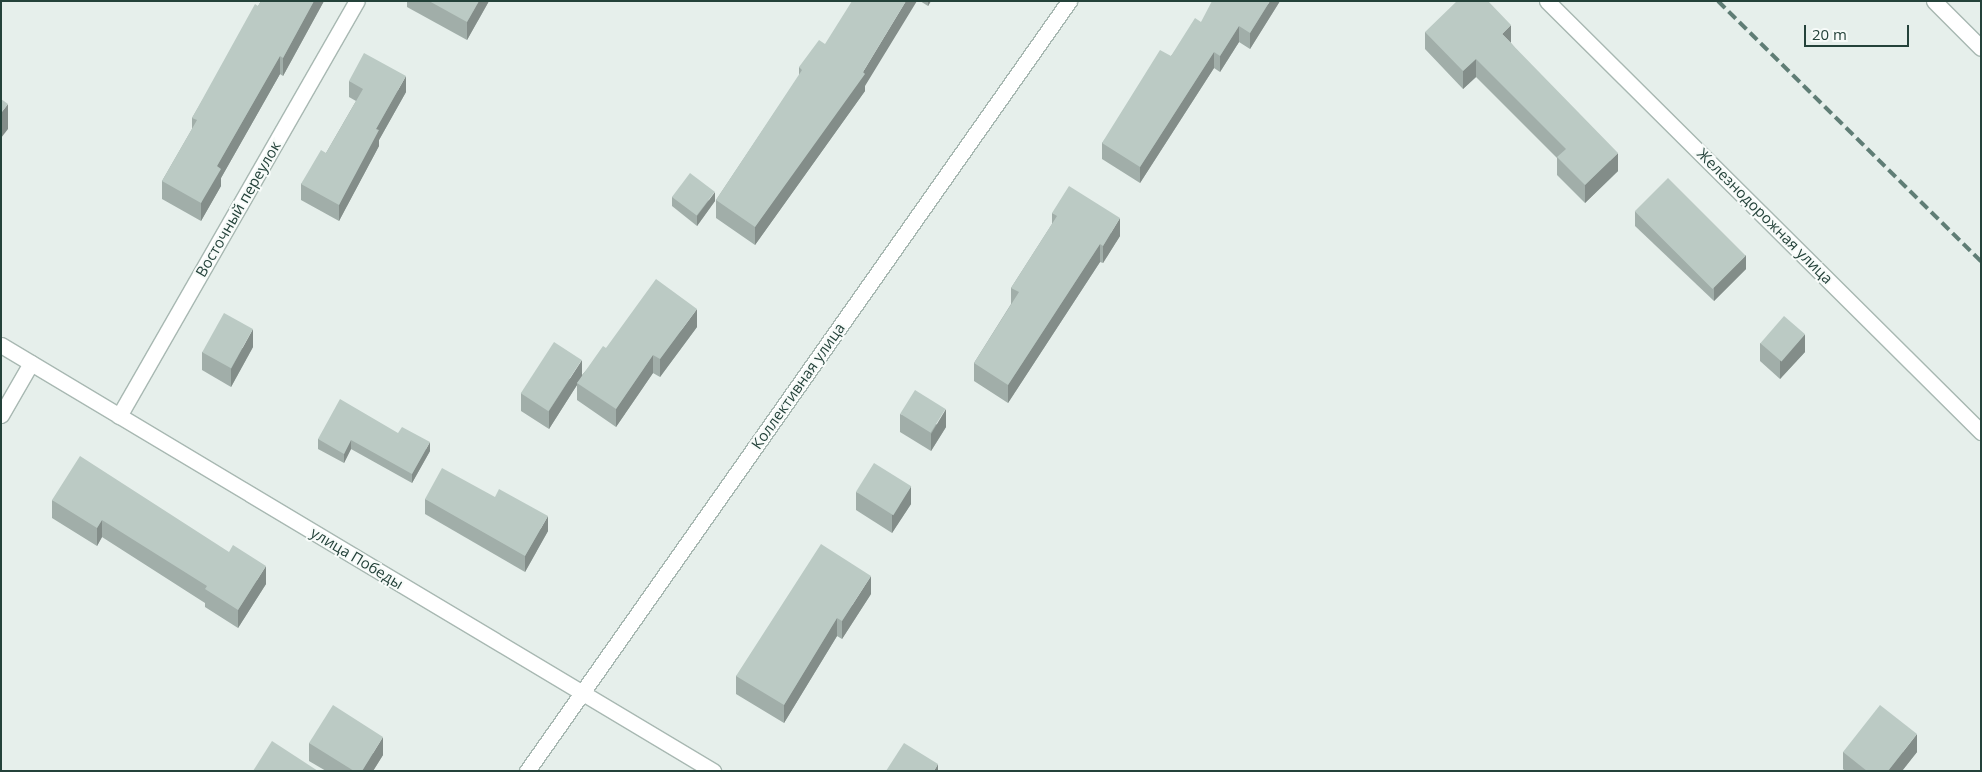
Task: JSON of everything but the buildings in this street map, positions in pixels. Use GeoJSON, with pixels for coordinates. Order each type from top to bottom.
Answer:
{"type":"FeatureCollection","features":[{"type":"Feature","properties":{"kind":"street","name":"Восточный переулок"},"geometry":{"type":"LineString","coordinates":[[119,416],[356,1]]}},
{"type":"Feature","properties":{"kind":"street","name":"Коллективная улица"},"geometry":{"type":"LineString","coordinates":[[527,771],[1070,1]]}},
{"type":"Feature","properties":{"kind":"street","name":"Железнодорожная улица"},"geometry":{"type":"LineString","coordinates":[[1547,1],[1981,432]]}},
{"type":"Feature","properties":{"kind":"street"},"geometry":{"type":"LineString","coordinates":[[1934,1],[1981,48]]}},
{"type":"Feature","properties":{"kind":"street","name":"улица Победы"},"geometry":{"type":"LineString","coordinates":[[1,345],[713,771]]}},
{"type":"Feature","properties":{"kind":"street"},"geometry":{"type":"LineString","coordinates":[[1,416],[31,364]]}},
{"type":"Feature","properties":{"kind":"railway"},"geometry":{"type":"LineString","coordinates":[[1718,1],[1981,261]]}}]}
